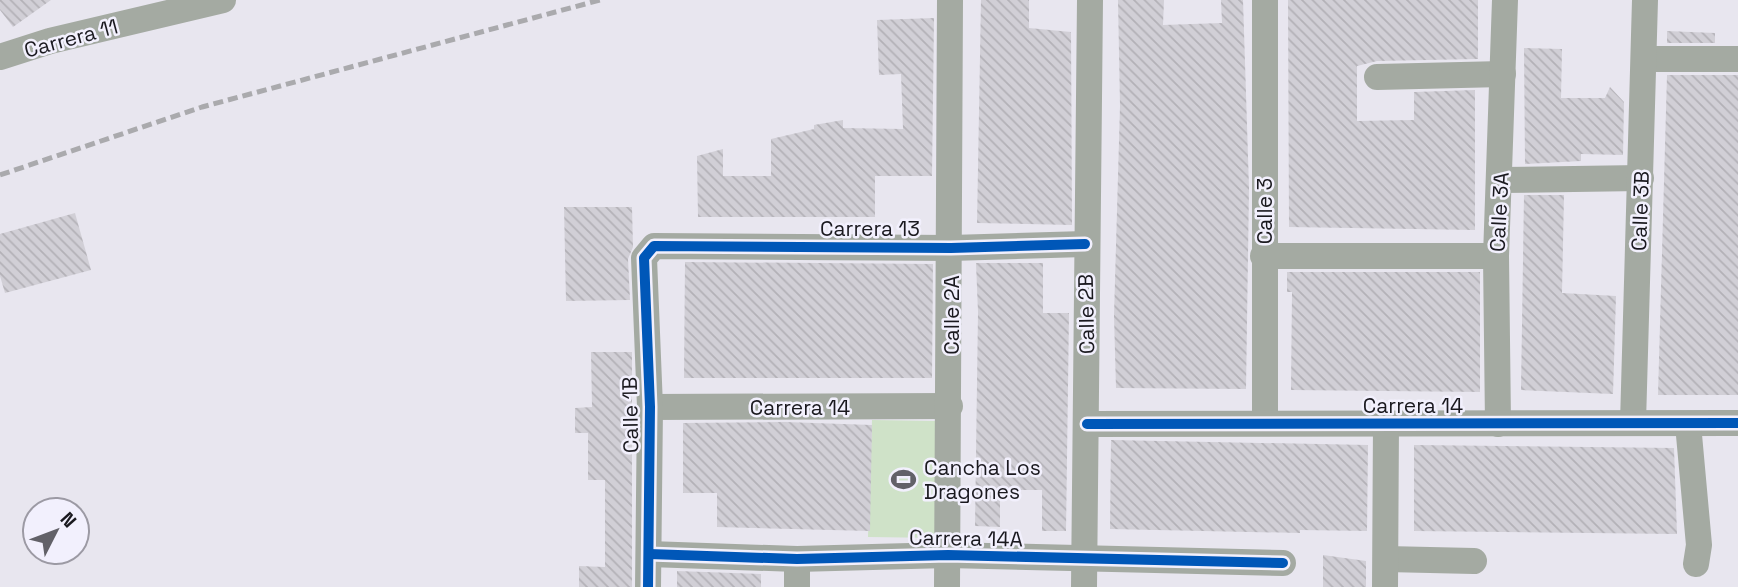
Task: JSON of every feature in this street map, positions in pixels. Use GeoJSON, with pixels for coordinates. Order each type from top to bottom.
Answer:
{"type":"FeatureCollection","features":[{"type":"Feature","properties":{"kind":"street","name":"Carrera 11"},"geometry":{"type":"LineString","coordinates":[[0,57],[50,41],[223,0]]}},
{"type":"Feature","properties":{"kind":"street","name":"Calle 2A"},"geometry":{"type":"LineString","coordinates":[[947,587],[951,248],[950,0]]}},
{"type":"Feature","properties":{"kind":"street","name":"Calle 2B"},"geometry":{"type":"LineString","coordinates":[[1084,587],[1087,424],[1085,244],[1090,0]]}},
{"type":"Feature","properties":{"kind":"street","name":"Calle 3"},"geometry":{"type":"LineString","coordinates":[[1265,0],[1265,422]]}},
{"type":"Feature","properties":{"kind":"street","name":"Calle 3A"},"geometry":{"type":"LineString","coordinates":[[1498,425],[1496,256],[1506,0]]}},
{"type":"Feature","properties":{"kind":"street","name":"Calle 3B"},"geometry":{"type":"LineString","coordinates":[[1633,423],[1645,0]]}},
{"type":"Feature","properties":{"kind":"street"},"geometry":{"type":"LineString","coordinates":[[1644,59],[1738,59]]}},
{"type":"Feature","properties":{"kind":"street"},"geometry":{"type":"LineString","coordinates":[[1377,77],[1503,74]]}},
{"type":"Feature","properties":{"kind":"street"},"geometry":{"type":"LineString","coordinates":[[1501,180],[1641,178]]}},
{"type":"Feature","properties":{"kind":"street","name":"Carrera 13"},"geometry":{"type":"LineString","coordinates":[[654,246],[951,248],[1085,244]]}},
{"type":"Feature","properties":{"kind":"street","name":"Calle 1B"},"geometry":{"type":"LineString","coordinates":[[648,587],[650,407],[644,258],[654,246]]}},
{"type":"Feature","properties":{"kind":"street"},"geometry":{"type":"LineString","coordinates":[[1264,256],[1496,256]]}},
{"type":"Feature","properties":{"kind":"street","name":"Carrera 14"},"geometry":{"type":"LineString","coordinates":[[650,407],[950,406]]}},
{"type":"Feature","properties":{"kind":"street","name":"Carrera 14"},"geometry":{"type":"LineString","coordinates":[[1087,424],[1738,423]]}},
{"type":"Feature","properties":{"kind":"street"},"geometry":{"type":"LineString","coordinates":[[1385,587],[1386,424]]}},
{"type":"Feature","properties":{"kind":"street"},"geometry":{"type":"LineString","coordinates":[[1688,424],[1699,545],[1696,564]]}},
{"type":"Feature","properties":{"kind":"street","name":"Carrera 14A"},"geometry":{"type":"LineString","coordinates":[[649,554],[797,559],[948,555],[1283,563]]}},
{"type":"Feature","properties":{"kind":"street"},"geometry":{"type":"LineString","coordinates":[[797,559],[797,587]]}},
{"type":"Feature","properties":{"kind":"street"},"geometry":{"type":"LineString","coordinates":[[1386,559],[1474,561]]}},
{"type":"Feature","properties":{"kind":"green space","name":"Cancha Los Dragones"},"geometry":{"type":"Polygon","coordinates":[[[872,420],[936,421],[940,538],[868,537],[872,420]]]}},
{"type":"Feature","properties":{"kind":"building"},"geometry":{"type":"Polygon","coordinates":[[[0,0],[51,0],[13,27],[0,10],[0,0]]]}},
{"type":"Feature","properties":{"kind":"building"},"geometry":{"type":"Polygon","coordinates":[[[981,0],[1029,0],[1029,28],[1071,32],[1072,225],[977,223],[981,0]]]}},
{"type":"Feature","properties":{"kind":"building"},"geometry":{"type":"Polygon","coordinates":[[[1118,0],[1164,0],[1163,25],[1222,23],[1221,0],[1243,0],[1249,188],[1246,389],[1116,388],[1114,316],[1120,106],[1118,0]]]}},
{"type":"Feature","properties":{"kind":"building"},"geometry":{"type":"Polygon","coordinates":[[[1288,0],[1478,0],[1478,59],[1377,61],[1357,66],[1357,121],[1414,120],[1414,92],[1475,90],[1475,230],[1289,227],[1288,0]]]}},
{"type":"Feature","properties":{"kind":"building"},"geometry":{"type":"Polygon","coordinates":[[[934,18],[932,176],[875,176],[875,217],[698,217],[697,156],[723,149],[723,176],[771,176],[771,139],[814,129],[814,125],[843,120],[843,128],[903,129],[901,74],[879,75],[877,20],[934,18]]]}},
{"type":"Feature","properties":{"kind":"building"},"geometry":{"type":"Polygon","coordinates":[[[1667,31],[1715,33],[1715,43],[1667,43],[1667,31]]]}},
{"type":"Feature","properties":{"kind":"building"},"geometry":{"type":"Polygon","coordinates":[[[1524,48],[1562,49],[1561,98],[1605,98],[1610,87],[1624,102],[1623,155],[1581,154],[1581,161],[1525,164],[1524,48]]]}},
{"type":"Feature","properties":{"kind":"building"},"geometry":{"type":"Polygon","coordinates":[[[1667,75],[1738,75],[1738,395],[1658,395],[1667,75]]]}},
{"type":"Feature","properties":{"kind":"building"},"geometry":{"type":"Polygon","coordinates":[[[1524,195],[1564,195],[1562,293],[1616,296],[1613,394],[1521,390],[1524,195]]]}},
{"type":"Feature","properties":{"kind":"building"},"geometry":{"type":"Polygon","coordinates":[[[564,207],[632,207],[633,247],[628,259],[630,300],[566,301],[564,207]]]}},
{"type":"Feature","properties":{"kind":"building"},"geometry":{"type":"Polygon","coordinates":[[[75,213],[91,270],[5,293],[0,276],[0,234],[75,213]]]}},
{"type":"Feature","properties":{"kind":"building"},"geometry":{"type":"Polygon","coordinates":[[[685,262],[933,264],[932,378],[684,378],[685,262]]]}},
{"type":"Feature","properties":{"kind":"building"},"geometry":{"type":"Polygon","coordinates":[[[976,263],[1043,263],[1043,313],[1069,313],[1066,531],[1042,531],[1042,490],[1000,490],[1000,527],[975,526],[978,312],[976,263]]]}},
{"type":"Feature","properties":{"kind":"building"},"geometry":{"type":"Polygon","coordinates":[[[1287,272],[1480,272],[1480,392],[1291,390],[1292,292],[1287,292],[1287,272]]]}},
{"type":"Feature","properties":{"kind":"building"},"geometry":{"type":"Polygon","coordinates":[[[591,352],[632,352],[632,587],[579,587],[579,566],[605,567],[605,480],[588,480],[588,433],[575,433],[575,408],[592,407],[591,352]]]}},
{"type":"Feature","properties":{"kind":"building"},"geometry":{"type":"Polygon","coordinates":[[[683,423],[872,425],[870,531],[717,527],[717,493],[683,493],[683,423]]]}},
{"type":"Feature","properties":{"kind":"building"},"geometry":{"type":"Polygon","coordinates":[[[1111,440],[1368,445],[1367,531],[1300,530],[1300,533],[1110,529],[1111,440]]]}},
{"type":"Feature","properties":{"kind":"building"},"geometry":{"type":"Polygon","coordinates":[[[1414,445],[1674,448],[1677,534],[1414,531],[1414,445]]]}},
{"type":"Feature","properties":{"kind":"building"},"geometry":{"type":"Polygon","coordinates":[[[1323,555],[1366,561],[1366,587],[1323,587],[1323,555]]]}},
{"type":"Feature","properties":{"kind":"building"},"geometry":{"type":"Polygon","coordinates":[[[677,571],[761,574],[761,587],[677,587],[677,571]]]}},
{"type":"Feature","properties":{"kind":"railway"},"geometry":{"type":"LineString","coordinates":[[0,175],[202,107],[600,0]]}},
{"type":"Feature","properties":{"kind":"cycle path"},"geometry":{"type":"LineString","coordinates":[[648,587],[650,407],[644,258],[654,246],[951,248],[1085,244]]}},
{"type":"Feature","properties":{"kind":"cycle path"},"geometry":{"type":"LineString","coordinates":[[1087,424],[1738,423]]}},
{"type":"Feature","properties":{"kind":"cycle path"},"geometry":{"type":"LineString","coordinates":[[649,554],[797,559],[948,555],[1283,563]]}},
{"type":"Feature","properties":{"kind":"place","name":"Cancha Los Dragones"},"geometry":{"type":"Point","coordinates":[904,479]}}]}
